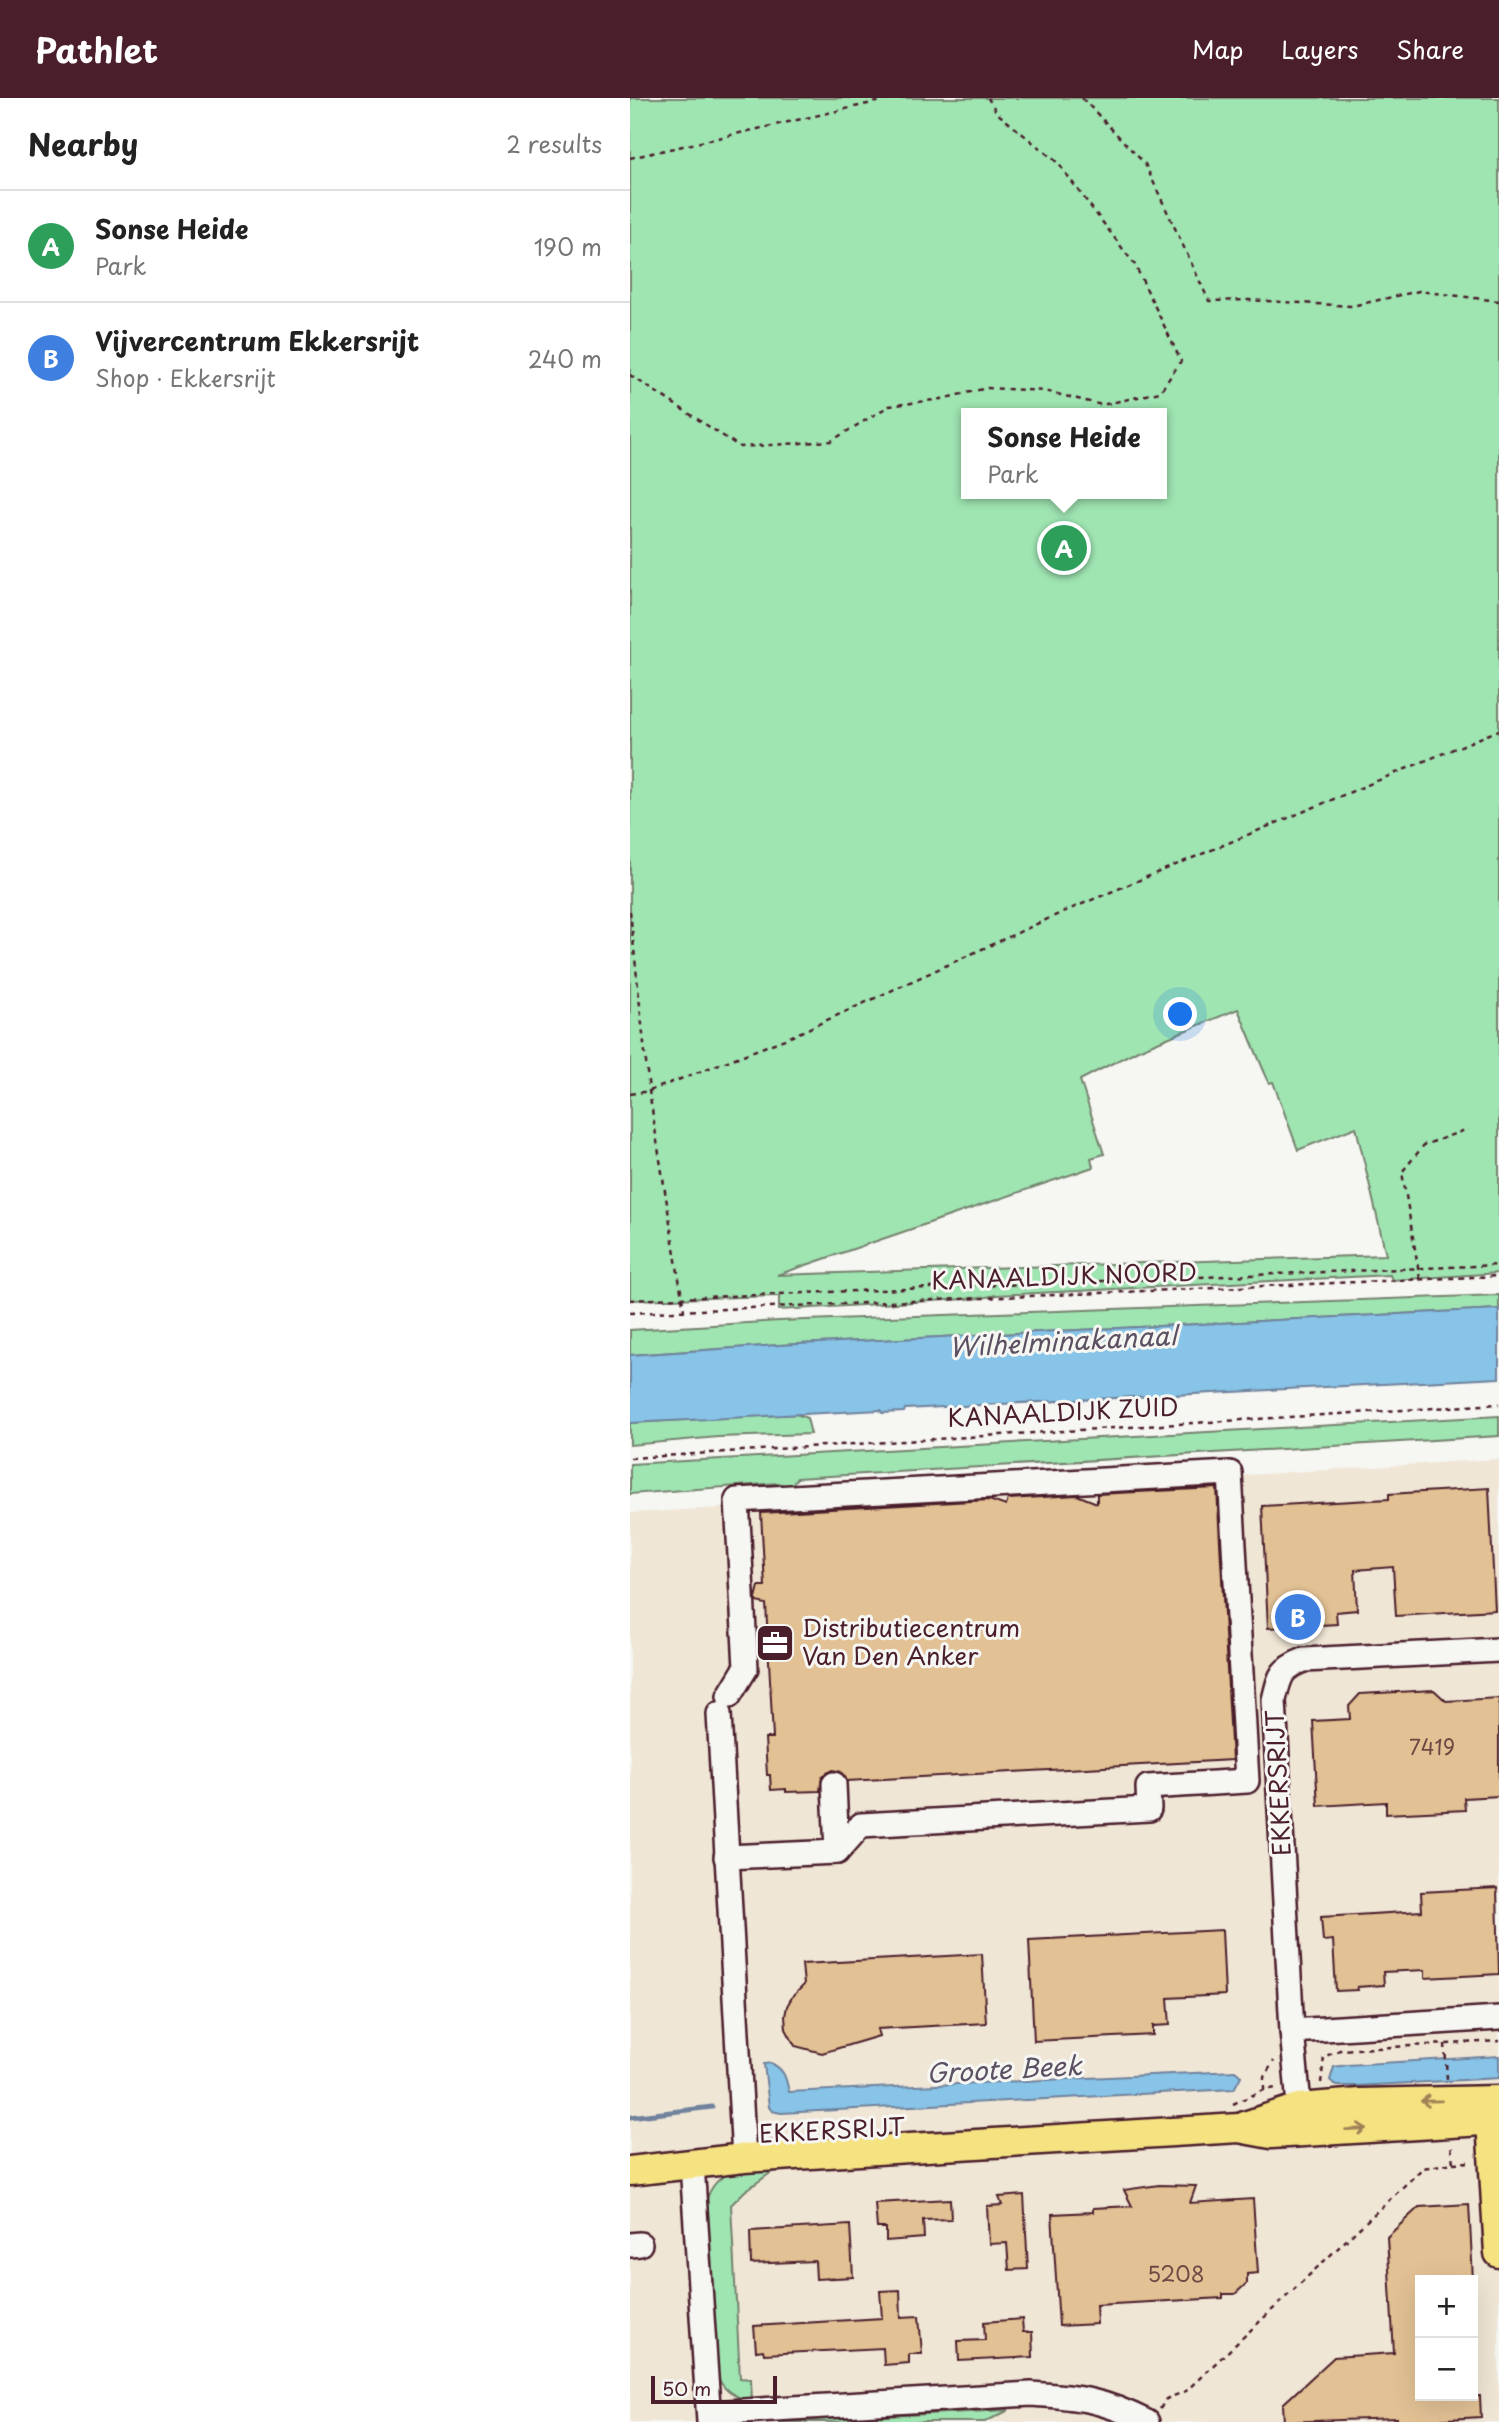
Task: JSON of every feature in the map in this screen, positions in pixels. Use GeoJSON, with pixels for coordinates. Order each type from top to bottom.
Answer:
{"type":"FeatureCollection","features":[{"type":"Feature","properties":{"kind":"main road","name":"EKKERSRIJT"},"geometry":{"type":"LineString","coordinates":[[630,2171],[744,2158],[1234,2117],[1360,2103],[1497,2113]]}},
{"type":"Feature","properties":{"kind":"main road","name":"EKKERSRIJT"},"geometry":{"type":"LineString","coordinates":[[1299,2109],[1450,2124],[1497,2113]]}},
{"type":"Feature","properties":{"kind":"main road"},"geometry":{"type":"LineString","coordinates":[[1497,2113],[1499,2253]]}},
{"type":"Feature","properties":{"kind":"street","name":"EKKERSRIJT"},"geometry":{"type":"LineString","coordinates":[[744,2158],[726,1857],[724,1705],[746,1668],[737,1500],[1230,1473],[1247,1782],[1148,1787],[1149,1809],[860,1825],[837,1852]]}},
{"type":"Feature","properties":{"kind":"street","name":"EKKERSRIJT"},"geometry":{"type":"LineString","coordinates":[[1299,2109],[1292,2031],[1274,1700],[1279,1677],[1288,1666],[1304,1660],[1499,1650]]}},
{"type":"Feature","properties":{"kind":"street"},"geometry":{"type":"LineString","coordinates":[[726,1857],[837,1852],[834,1784]]}},
{"type":"Feature","properties":{"kind":"street"},"geometry":{"type":"LineString","coordinates":[[1292,2031],[1499,2018]]}},
{"type":"Feature","properties":{"kind":"street"},"geometry":{"type":"LineString","coordinates":[[692,2164],[709,2417],[1031,2394],[1080,2397],[1153,2416]]}},
{"type":"Feature","properties":{"kind":"path"},"geometry":{"type":"LineString","coordinates":[[630,158],[894,98]]}},
{"type":"Feature","properties":{"kind":"path"},"geometry":{"type":"LineString","coordinates":[[630,375],[740,447],[831,442],[889,406],[940,399],[987,388],[1045,391],[1102,405],[1160,392],[1181,361],[1135,265],[1056,162],[997,113],[988,98]]}},
{"type":"Feature","properties":{"kind":"path"},"geometry":{"type":"LineString","coordinates":[[1082,98],[1145,164],[1209,302],[1249,300],[1352,306],[1419,291],[1499,301]]}},
{"type":"Feature","properties":{"kind":"path"},"geometry":{"type":"LineString","coordinates":[[630,1094],[649,1091],[790,1037],[1063,912],[1499,730]]}},
{"type":"Feature","properties":{"kind":"path"},"geometry":{"type":"LineString","coordinates":[[630,911],[649,1091],[684,1310]]}},
{"type":"Feature","properties":{"kind":"path"},"geometry":{"type":"LineString","coordinates":[[1420,1279],[1402,1172],[1424,1145],[1468,1129]]}},
{"type":"Feature","properties":{"kind":"path"},"geometry":{"type":"LineString","coordinates":[[630,1300],[1499,1265]]}},
{"type":"Feature","properties":{"kind":"path","name":"KANAALDIJK NOORD"},"geometry":{"type":"LineString","coordinates":[[630,1313],[1499,1276]]}},
{"type":"Feature","properties":{"kind":"path","name":"KANAALDIJK ZUID"},"geometry":{"type":"LineString","coordinates":[[630,1458],[1499,1404]]}},
{"type":"Feature","properties":{"kind":"path"},"geometry":{"type":"LineString","coordinates":[[1234,2117],[1265,2090],[1299,2109],[1321,2083],[1324,2057],[1340,2050],[1499,2041]]}},
{"type":"Feature","properties":{"kind":"path"},"geometry":{"type":"LineString","coordinates":[[1445,2044],[1448,2086]]}},
{"type":"Feature","properties":{"kind":"path"},"geometry":{"type":"LineString","coordinates":[[1153,2416],[1166,2399],[1186,2391],[1423,2168],[1452,2163],[1450,2124]]}},
{"type":"Feature","properties":{"kind":"shaded area"},"geometry":{"type":"Polygon","coordinates":[[[1499,1459],[1499,2422],[630,2422],[630,1513],[1499,1459]]]}},
{"type":"Feature","properties":{"kind":"green space"},"geometry":{"type":"Polygon","coordinates":[[[630,98],[1499,98],[1499,1273],[1392,1280],[1390,1275],[996,1295],[779,1310],[779,1296],[630,1300],[630,98]],[[1238,1009],[1138,1050],[1080,1080],[1104,1154],[1091,1158],[1093,1167],[777,1275],[1386,1255],[1356,1127],[1298,1150],[1273,1082],[1269,1083],[1238,1009]]]}},
{"type":"Feature","properties":{"kind":"green space"},"geometry":{"type":"Polygon","coordinates":[[[1499,1295],[1499,1309],[779,1345],[630,1355],[630,1330],[779,1321],[1499,1295]]]}},
{"type":"Feature","properties":{"kind":"green space"},"geometry":{"type":"Polygon","coordinates":[[[796,1414],[807,1418],[811,1434],[718,1437],[630,1445],[630,1423],[796,1414]]]}},
{"type":"Feature","properties":{"kind":"green space"},"geometry":{"type":"Polygon","coordinates":[[[1499,1416],[1499,1436],[797,1478],[789,1488],[779,1483],[630,1494],[630,1464],[1499,1416]]]}},
{"type":"Feature","properties":{"kind":"green space"},"geometry":{"type":"Polygon","coordinates":[[[779,2167],[745,2191],[731,2205],[740,2378],[751,2379],[752,2401],[728,2391],[715,2370],[707,2199],[719,2180],[735,2171],[779,2167]]]}},
{"type":"Feature","properties":{"kind":"green space"},"geometry":{"type":"Polygon","coordinates":[[[1009,2410],[985,2422],[764,2422],[1009,2410]]]}},
{"type":"Feature","properties":{"kind":"water","name":"Wilhelminakanaal"},"geometry":{"type":"Polygon","coordinates":[[[1499,1309],[1499,1378],[905,1409],[904,1412],[882,1413],[881,1410],[630,1423],[630,1355],[779,1345],[1499,1309]]]}},
{"type":"Feature","properties":{"kind":"water"},"geometry":{"type":"Polygon","coordinates":[[[1499,2056],[1499,2078],[1356,2086],[1336,2086],[1330,2080],[1334,2067],[1347,2065],[1499,2056]]]}},
{"type":"Feature","properties":{"kind":"water"},"geometry":{"type":"Polygon","coordinates":[[[771,2063],[784,2075],[789,2092],[1235,2071],[1241,2076],[1234,2089],[781,2113],[772,2111],[769,2107],[764,2064],[771,2063]]]}},
{"type":"Feature","properties":{"kind":"building"},"geometry":{"type":"Polygon","coordinates":[[[1217,1488],[1232,1760],[847,1781],[841,1772],[833,1770],[822,1777],[820,1791],[771,1790],[770,1775],[767,1775],[765,1738],[773,1738],[766,1604],[756,1602],[759,1586],[765,1586],[761,1513],[989,1500],[1006,1506],[1008,1499],[1077,1495],[1097,1503],[1097,1494],[1217,1488]]]}},
{"type":"Feature","properties":{"kind":"building"},"geometry":{"type":"Polygon","coordinates":[[[1489,1488],[1495,1610],[1396,1616],[1393,1567],[1355,1570],[1357,1610],[1336,1612],[1337,1624],[1268,1628],[1262,1506],[1389,1499],[1389,1494],[1489,1488]]]}},
{"type":"Feature","properties":{"kind":"building"},"geometry":{"type":"Polygon","coordinates":[[[1434,1690],[1446,1701],[1499,1698],[1499,1796],[1464,1798],[1465,1810],[1386,1814],[1386,1802],[1318,1806],[1313,1721],[1350,1719],[1349,1706],[1360,1694],[1434,1690]]]}},
{"type":"Feature","properties":{"kind":"building"},"geometry":{"type":"Polygon","coordinates":[[[1497,1888],[1499,1974],[1425,1978],[1425,1970],[1383,1972],[1384,1985],[1336,1991],[1333,1940],[1323,1941],[1321,1917],[1422,1911],[1421,1892],[1497,1888]]]}},
{"type":"Feature","properties":{"kind":"building"},"geometry":{"type":"Polygon","coordinates":[[[1222,1930],[1225,1995],[1168,1998],[1170,2025],[1153,2026],[1153,2035],[1034,2041],[1029,1940],[1222,1930]]]}},
{"type":"Feature","properties":{"kind":"building"},"geometry":{"type":"Polygon","coordinates":[[[982,1954],[986,2023],[877,2029],[879,2036],[822,2053],[795,2046],[786,2029],[787,2006],[804,1985],[802,1964],[982,1954]]]}},
{"type":"Feature","properties":{"kind":"building"},"geometry":{"type":"Polygon","coordinates":[[[1159,2185],[1196,2186],[1190,2203],[1253,2199],[1258,2273],[1247,2274],[1247,2283],[1235,2294],[1223,2294],[1223,2298],[1096,2305],[1097,2324],[1059,2326],[1052,2214],[1132,2206],[1124,2190],[1159,2185]]]}},
{"type":"Feature","properties":{"kind":"building"},"geometry":{"type":"Polygon","coordinates":[[[1024,2195],[1028,2269],[1009,2270],[1007,2243],[989,2244],[987,2206],[1002,2205],[999,2197],[1024,2195]]]}},
{"type":"Feature","properties":{"kind":"building"},"geometry":{"type":"Polygon","coordinates":[[[950,2199],[951,2219],[923,2220],[924,2238],[886,2241],[886,2228],[877,2228],[875,2203],[950,2199]]]}},
{"type":"Feature","properties":{"kind":"building"},"geometry":{"type":"Polygon","coordinates":[[[1469,2204],[1473,2275],[1415,2275],[1415,2401],[1478,2401],[1480,2396],[1481,2417],[1397,2422],[1397,2418],[1284,2422],[1283,2404],[1334,2357],[1394,2353],[1387,2237],[1419,2207],[1469,2204]]]}},
{"type":"Feature","properties":{"kind":"building"},"geometry":{"type":"Polygon","coordinates":[[[850,2225],[853,2277],[816,2279],[815,2261],[751,2264],[750,2231],[850,2225]]]}},
{"type":"Feature","properties":{"kind":"building"},"geometry":{"type":"Polygon","coordinates":[[[900,2290],[901,2317],[919,2316],[922,2354],[909,2354],[909,2363],[884,2365],[883,2348],[764,2354],[763,2350],[756,2351],[754,2326],[882,2318],[880,2291],[900,2290]]]}},
{"type":"Feature","properties":{"kind":"building"},"geometry":{"type":"Polygon","coordinates":[[[1022,2319],[1023,2332],[1032,2332],[1033,2357],[959,2361],[958,2341],[985,2340],[984,2322],[1022,2319]]]}},
{"type":"Feature","properties":{"kind":"waterway","name":"Groote Beek"},"geometry":{"type":"LineString","coordinates":[[630,2117],[712,2107]]}},
{"type":"Feature","properties":{"kind":"place","name":"Sonse Heide"},"geometry":{"type":"Point","coordinates":[1064,548]}},
{"type":"Feature","properties":{"kind":"place","name":"Vijvercentrum Ekkersrijt"},"geometry":{"type":"Point","coordinates":[1298,1617]}},
{"type":"Feature","properties":{"kind":"place","name":"Distributiecentrum Van Den Anker"},"geometry":{"type":"Point","coordinates":[775,1643]}}]}
